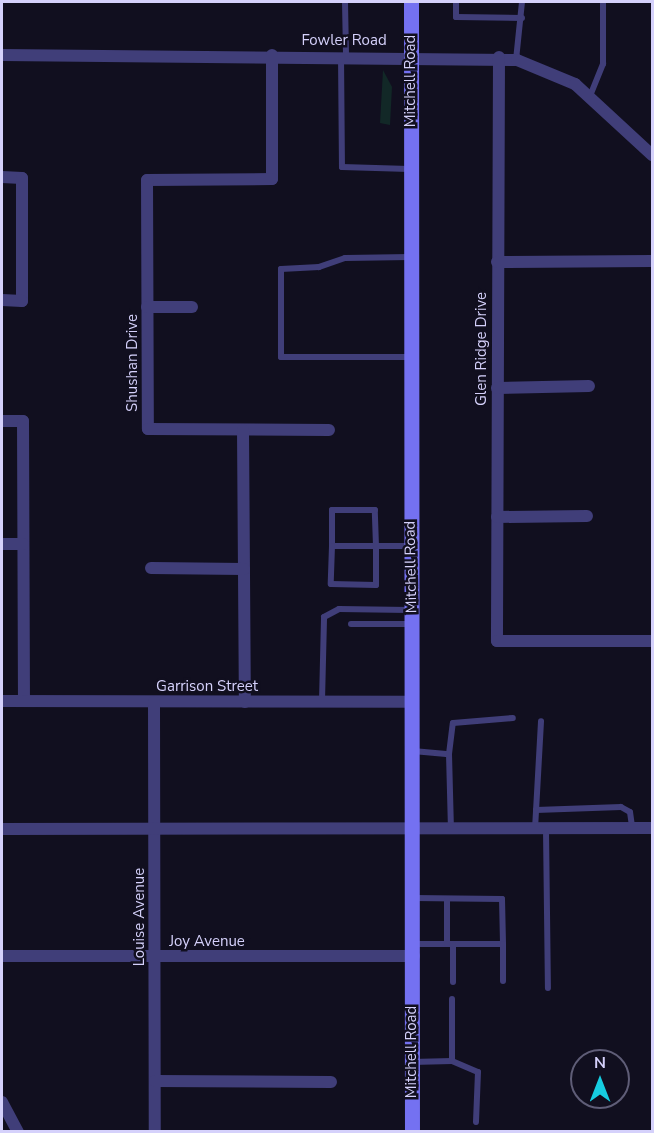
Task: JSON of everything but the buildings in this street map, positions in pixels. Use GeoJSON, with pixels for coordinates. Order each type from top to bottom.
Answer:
{"type":"FeatureCollection","features":[{"type":"Feature","properties":{"kind":"main road","name":"Mitchell Road"},"geometry":{"type":"LineString","coordinates":[[411,2],[411,546],[414,898],[412,1131]]}},
{"type":"Feature","properties":{"kind":"street","name":"Fowler Road"},"geometry":{"type":"LineString","coordinates":[[2,55],[499,57],[555,72],[590,96],[624,133],[652,155]]}},
{"type":"Feature","properties":{"kind":"street","name":"Shushan Drive"},"geometry":{"type":"LineString","coordinates":[[243,430],[148,429],[147,180],[272,180],[272,56]]}},
{"type":"Feature","properties":{"kind":"street","name":"Glen Ridge Drive"},"geometry":{"type":"LineString","coordinates":[[499,57],[497,641],[652,641]]}},
{"type":"Feature","properties":{"kind":"street"},"geometry":{"type":"LineString","coordinates":[[2,177],[22,178],[22,300],[2,300]]}},
{"type":"Feature","properties":{"kind":"street"},"geometry":{"type":"LineString","coordinates":[[497,262],[652,261]]}},
{"type":"Feature","properties":{"kind":"street"},"geometry":{"type":"LineString","coordinates":[[147,307],[192,307]]}},
{"type":"Feature","properties":{"kind":"street"},"geometry":{"type":"LineString","coordinates":[[497,388],[589,386]]}},
{"type":"Feature","properties":{"kind":"street"},"geometry":{"type":"LineString","coordinates":[[2,421],[23,421],[24,701]]}},
{"type":"Feature","properties":{"kind":"street"},"geometry":{"type":"LineString","coordinates":[[245,702],[243,430],[329,430]]}},
{"type":"Feature","properties":{"kind":"street"},"geometry":{"type":"LineString","coordinates":[[497,517],[587,516]]}},
{"type":"Feature","properties":{"kind":"street"},"geometry":{"type":"LineString","coordinates":[[2,544],[23,544]]}},
{"type":"Feature","properties":{"kind":"street"},"geometry":{"type":"LineString","coordinates":[[151,568],[244,569]]}},
{"type":"Feature","properties":{"kind":"street","name":"Garrison Street"},"geometry":{"type":"LineString","coordinates":[[2,701],[413,702]]}},
{"type":"Feature","properties":{"kind":"street","name":"Louise Avenue"},"geometry":{"type":"LineString","coordinates":[[154,702],[155,1131]]}},
{"type":"Feature","properties":{"kind":"street"},"geometry":{"type":"LineString","coordinates":[[2,829],[541,830],[652,828]]}},
{"type":"Feature","properties":{"kind":"street","name":"Joy Avenue"},"geometry":{"type":"LineString","coordinates":[[2,956],[155,957],[413,950]]}},
{"type":"Feature","properties":{"kind":"street"},"geometry":{"type":"LineString","coordinates":[[155,1081],[331,1082]]}},
{"type":"Feature","properties":{"kind":"street"},"geometry":{"type":"LineString","coordinates":[[2,1102],[18,1131]]}},
{"type":"Feature","properties":{"kind":"lane"},"geometry":{"type":"LineString","coordinates":[[345,2],[342,167],[411,169]]}},
{"type":"Feature","properties":{"kind":"lane"},"geometry":{"type":"LineString","coordinates":[[456,2],[456,17],[522,18]]}},
{"type":"Feature","properties":{"kind":"lane"},"geometry":{"type":"LineString","coordinates":[[516,60],[522,2]]}},
{"type":"Feature","properties":{"kind":"lane"},"geometry":{"type":"LineString","coordinates":[[590,96],[603,64],[603,2]]}},
{"type":"Feature","properties":{"kind":"lane"},"geometry":{"type":"LineString","coordinates":[[411,256],[345,258],[320,267],[281,269],[281,357],[411,357]]}},
{"type":"Feature","properties":{"kind":"lane"},"geometry":{"type":"LineString","coordinates":[[332,510],[375,510],[376,546],[376,585],[332,584],[332,510]]}},
{"type":"Feature","properties":{"kind":"lane"},"geometry":{"type":"LineString","coordinates":[[332,546],[411,546]]}},
{"type":"Feature","properties":{"kind":"lane"},"geometry":{"type":"LineString","coordinates":[[322,702],[322,624],[329,612],[412,617]]}},
{"type":"Feature","properties":{"kind":"lane"},"geometry":{"type":"LineString","coordinates":[[351,624],[412,617]]}},
{"type":"Feature","properties":{"kind":"lane"},"geometry":{"type":"LineString","coordinates":[[451,830],[449,754],[453,723],[513,718]]}},
{"type":"Feature","properties":{"kind":"lane"},"geometry":{"type":"LineString","coordinates":[[541,721],[536,810],[541,830],[548,988]]}},
{"type":"Feature","properties":{"kind":"lane"},"geometry":{"type":"LineString","coordinates":[[413,751],[449,754]]}},
{"type":"Feature","properties":{"kind":"lane"},"geometry":{"type":"LineString","coordinates":[[536,810],[621,807],[630,812],[632,828]]}},
{"type":"Feature","properties":{"kind":"lane"},"geometry":{"type":"LineString","coordinates":[[414,898],[502,899],[503,981]]}},
{"type":"Feature","properties":{"kind":"lane"},"geometry":{"type":"LineString","coordinates":[[447,898],[453,982]]}},
{"type":"Feature","properties":{"kind":"lane"},"geometry":{"type":"LineString","coordinates":[[413,950],[450,944],[503,944]]}},
{"type":"Feature","properties":{"kind":"lane"},"geometry":{"type":"LineString","coordinates":[[452,999],[452,1061]]}},
{"type":"Feature","properties":{"kind":"lane"},"geometry":{"type":"LineString","coordinates":[[412,1062],[452,1061],[478,1072],[476,1122]]}},
{"type":"Feature","properties":{"kind":"green space"},"geometry":{"type":"Polygon","coordinates":[[[383,70],[392,87],[390,125],[380,123],[383,70]]]}}]}
